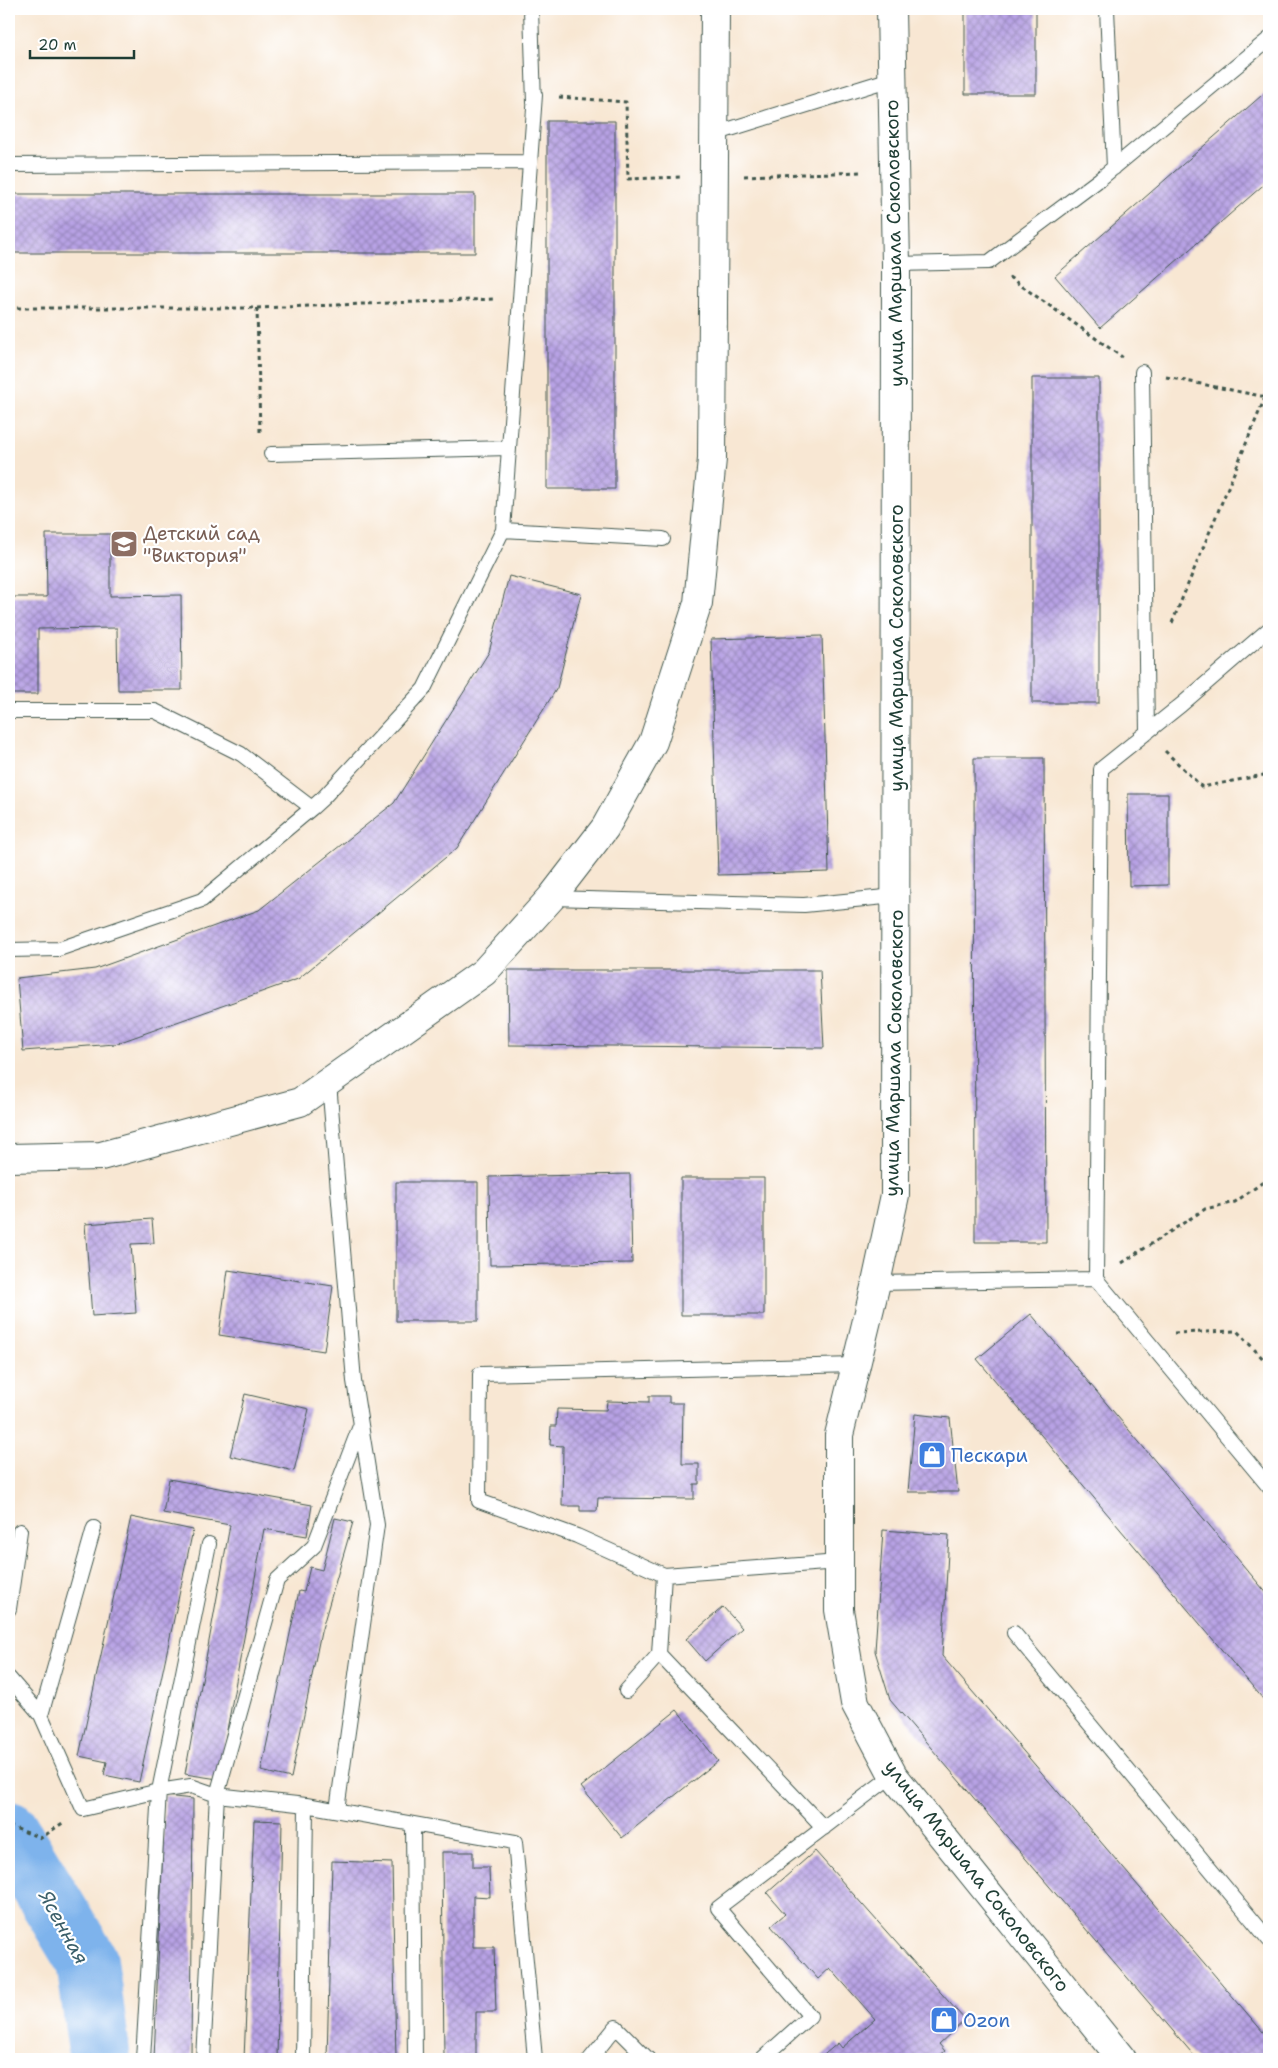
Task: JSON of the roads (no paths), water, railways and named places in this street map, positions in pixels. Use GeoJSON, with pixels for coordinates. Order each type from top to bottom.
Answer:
{"type":"FeatureCollection","features":[{"type":"Feature","properties":{"kind":"street"},"geometry":{"type":"LineString","coordinates":[[9,1158],[101,1156],[300,1102],[484,972],[551,898],[605,828],[653,742],[698,603],[712,459],[715,9]]}},
{"type":"Feature","properties":{"kind":"street","name":"улица Маршала Соколовского"},"geometry":{"type":"LineString","coordinates":[[891,9],[896,264],[895,1195],[839,1435],[839,1610],[855,1703],[893,1775],[1122,2059]]}},
{"type":"Feature","properties":{"kind":"lane"},"geometry":{"type":"LineString","coordinates":[[9,950],[59,949],[202,900],[324,797],[424,689],[503,530],[534,102],[531,9]]}},
{"type":"Feature","properties":{"kind":"lane"},"geometry":{"type":"LineString","coordinates":[[1107,9],[1114,168]]}},
{"type":"Feature","properties":{"kind":"lane"},"geometry":{"type":"LineString","coordinates":[[896,264],[989,262],[1114,168],[1269,39]]}},
{"type":"Feature","properties":{"kind":"lane"},"geometry":{"type":"LineString","coordinates":[[714,134],[891,78]]}},
{"type":"Feature","properties":{"kind":"lane"},"geometry":{"type":"LineString","coordinates":[[9,165],[530,162]]}},
{"type":"Feature","properties":{"kind":"lane"},"geometry":{"type":"LineString","coordinates":[[1142,372],[1147,732]]}},
{"type":"Feature","properties":{"kind":"lane"},"geometry":{"type":"LineString","coordinates":[[271,454],[509,448]]}},
{"type":"Feature","properties":{"kind":"lane"},"geometry":{"type":"LineString","coordinates":[[503,530],[663,540]]}},
{"type":"Feature","properties":{"kind":"lane"},"geometry":{"type":"LineString","coordinates":[[1269,629],[1101,769],[1096,1279],[1269,1487]]}},
{"type":"Feature","properties":{"kind":"lane"},"geometry":{"type":"LineString","coordinates":[[9,711],[155,711],[241,754],[312,808]]}},
{"type":"Feature","properties":{"kind":"lane"},"geometry":{"type":"LineString","coordinates":[[551,898],[804,905],[895,896]]}},
{"type":"Feature","properties":{"kind":"lane"},"geometry":{"type":"LineString","coordinates":[[329,1083],[354,1381],[377,1525],[336,1810]]}},
{"type":"Feature","properties":{"kind":"lane"},"geometry":{"type":"LineString","coordinates":[[876,1283],[1096,1279]]}},
{"type":"Feature","properties":{"kind":"lane"},"geometry":{"type":"LineString","coordinates":[[839,1562],[664,1575],[577,1536],[479,1501],[480,1374],[856,1365]]}},
{"type":"Feature","properties":{"kind":"lane"},"geometry":{"type":"LineString","coordinates":[[203,2059],[217,1795],[277,1580],[314,1546],[360,1424]]}},
{"type":"Feature","properties":{"kind":"lane"},"geometry":{"type":"LineString","coordinates":[[41,1715],[94,1528]]}},
{"type":"Feature","properties":{"kind":"lane"},"geometry":{"type":"LineString","coordinates":[[9,1609],[20,1531]]}},
{"type":"Feature","properties":{"kind":"lane"},"geometry":{"type":"LineString","coordinates":[[143,2059],[159,1791],[209,1544]]}},
{"type":"Feature","properties":{"kind":"lane"},"geometry":{"type":"LineString","coordinates":[[626,1691],[659,1654],[664,1575]]}},
{"type":"Feature","properties":{"kind":"lane"},"geometry":{"type":"LineString","coordinates":[[1014,1633],[1269,1940]]}},
{"type":"Feature","properties":{"kind":"lane"},"geometry":{"type":"LineString","coordinates":[[659,1654],[824,1828]]}},
{"type":"Feature","properties":{"kind":"lane"},"geometry":{"type":"LineString","coordinates":[[9,1678],[41,1715],[83,1809],[159,1791],[191,1786],[217,1795],[306,1805],[516,1842],[535,2059]]}},
{"type":"Feature","properties":{"kind":"lane"},"geometry":{"type":"LineString","coordinates":[[762,2059],[810,2016],[718,1908],[893,1775]]}},
{"type":"Feature","properties":{"kind":"lane"},"geometry":{"type":"LineString","coordinates":[[303,2059],[306,1805]]}},
{"type":"Feature","properties":{"kind":"lane"},"geometry":{"type":"LineString","coordinates":[[414,1824],[416,2059]]}},
{"type":"Feature","properties":{"kind":"lane"},"geometry":{"type":"LineString","coordinates":[[590,2059],[616,2027],[648,2059]]}},
{"type":"Feature","properties":{"kind":"waterway","name":"Ясенная"},"geometry":{"type":"LineString","coordinates":[[9,1832],[87,1961],[100,2059]]}},
{"type":"Feature","properties":{"kind":"place","name":"Детский сад \"Виктория\""},"geometry":{"type":"Point","coordinates":[124,544]}},
{"type":"Feature","properties":{"kind":"place","name":"Пескари"},"geometry":{"type":"Point","coordinates":[932,1455]}},
{"type":"Feature","properties":{"kind":"place","name":"Ozon"},"geometry":{"type":"Point","coordinates":[944,2020]}}]}
